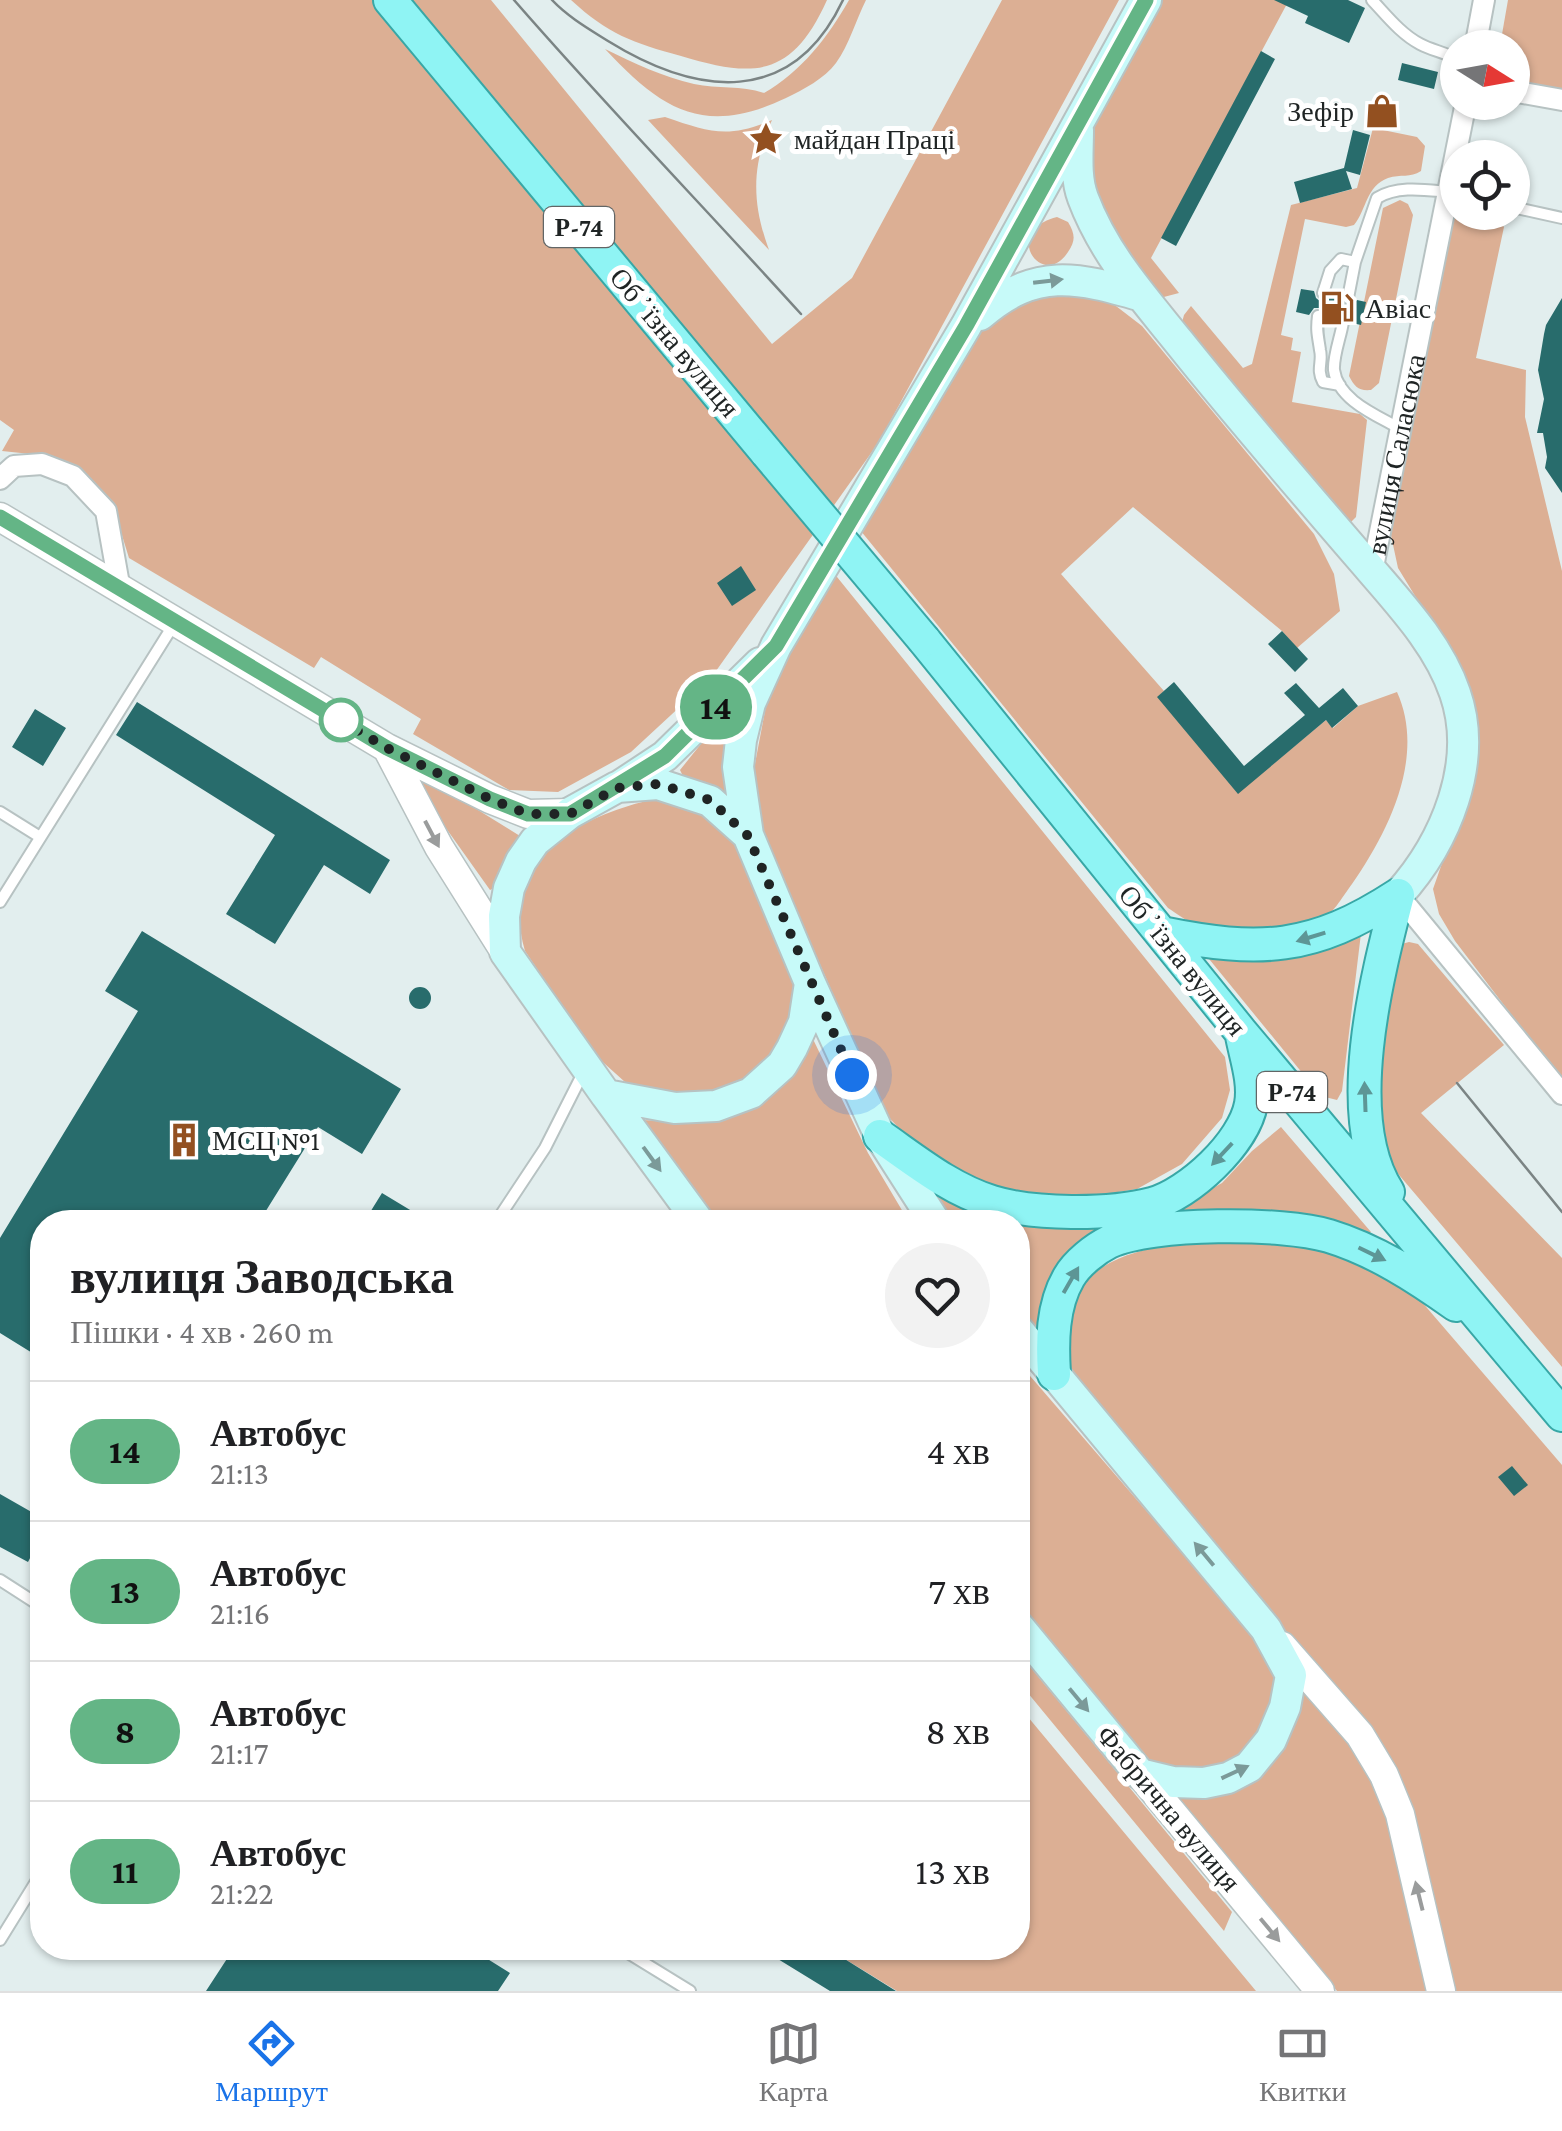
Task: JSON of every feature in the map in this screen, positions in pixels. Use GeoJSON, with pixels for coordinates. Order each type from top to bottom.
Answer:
{"type":"FeatureCollection","features":[{"type":"Feature","properties":{"kind":"main road","name":"Обʼїзна вулиця"},"geometry":{"type":"LineString","coordinates":[[390,0],[924,640],[1241,1032],[1562,1415]]}},
{"type":"Feature","properties":{"kind":"main road"},"geometry":{"type":"LineString","coordinates":[[927,1210],[880,1136],[748,836],[738,767],[741,740],[750,703],[776,646],[966,326],[1146,0]]}},
{"type":"Feature","properties":{"kind":"main road","name":"вулиця Саласюка"},"geometry":{"type":"LineString","coordinates":[[1078,128],[1081,194],[1111,257],[1233,410],[1401,605],[1447,672],[1465,738],[1460,777],[1427,858],[1398,894]]}},
{"type":"Feature","properties":{"kind":"main road"},"geometry":{"type":"LineString","coordinates":[[966,326],[1000,297],[1024,285],[1058,278],[1096,283],[1142,296]]}},
{"type":"Feature","properties":{"kind":"main road"},"geometry":{"type":"LineString","coordinates":[[689,1210],[504,952],[504,916],[509,888],[535,841],[570,814],[665,756],[776,646]]}},
{"type":"Feature","properties":{"kind":"main road"},"geometry":{"type":"LineString","coordinates":[[617,788],[658,784],[710,800],[748,836]]}},
{"type":"Feature","properties":{"kind":"main road"},"geometry":{"type":"LineString","coordinates":[[1161,933],[1236,945],[1294,942],[1348,924],[1398,894]]}},
{"type":"Feature","properties":{"kind":"main road"},"geometry":{"type":"LineString","coordinates":[[1398,894],[1372,1014],[1363,1090],[1375,1172],[1424,1249]]}},
{"type":"Feature","properties":{"kind":"main road"},"geometry":{"type":"LineString","coordinates":[[606,1095],[675,1108],[716,1106],[751,1093],[782,1065],[792,1048],[804,1022],[810,983]]}},
{"type":"Feature","properties":{"kind":"main road"},"geometry":{"type":"LineString","coordinates":[[1030,1211],[1088,1211],[1154,1204],[1213,1165],[1244,1127],[1252,1102],[1241,1032]]}},
{"type":"Feature","properties":{"kind":"main road"},"geometry":{"type":"LineString","coordinates":[[880,1136],[950,1185],[990,1202],[1024,1210]]}},
{"type":"Feature","properties":{"kind":"main road"},"geometry":{"type":"LineString","coordinates":[[1054,1374],[1055,1316],[1069,1277],[1089,1256],[1110,1241],[1149,1232],[1243,1225],[1328,1235],[1361,1248],[1413,1274],[1461,1308],[1509,1351]]}},
{"type":"Feature","properties":{"kind":"main road"},"geometry":{"type":"LineString","coordinates":[[1030,1345],[1266,1629],[1290,1676],[1286,1707],[1272,1740],[1249,1766],[1228,1778],[1204,1783],[1173,1782],[1140,1774]]}},
{"type":"Feature","properties":{"kind":"main road","name":"Фабрична вулиця"},"geometry":{"type":"LineString","coordinates":[[1030,1641],[1140,1774]]}},
{"type":"Feature","properties":{"kind":"street"},"geometry":{"type":"LineString","coordinates":[[1478,30],[1484,0]]}},
{"type":"Feature","properties":{"kind":"street"},"geometry":{"type":"LineString","coordinates":[[1530,94],[1562,100]]}},
{"type":"Feature","properties":{"kind":"street","name":"вулиця Саласюка"},"geometry":{"type":"LineString","coordinates":[[1372,572],[1444,230]]}},
{"type":"Feature","properties":{"kind":"street"},"geometry":{"type":"LineString","coordinates":[[0,478],[14,466],[42,464],[73,476],[106,511],[120,590]]}},
{"type":"Feature","properties":{"kind":"street"},"geometry":{"type":"LineString","coordinates":[[0,517],[387,748],[528,814],[570,814]]}},
{"type":"Feature","properties":{"kind":"street"},"geometry":{"type":"LineString","coordinates":[[387,748],[438,848],[504,952]]}},
{"type":"Feature","properties":{"kind":"street"},"geometry":{"type":"LineString","coordinates":[[1398,894],[1562,1094]]}},
{"type":"Feature","properties":{"kind":"street"},"geometry":{"type":"LineString","coordinates":[[1266,1629],[1360,1735],[1384,1775],[1400,1814],[1441,1991]]}},
{"type":"Feature","properties":{"kind":"street","name":"Фабрична вулиця"},"geometry":{"type":"LineString","coordinates":[[1140,1774],[1320,1991]]}},
{"type":"Feature","properties":{"kind":"lane"},"geometry":{"type":"LineString","coordinates":[[1372,0],[1418,43],[1440,50]]}},
{"type":"Feature","properties":{"kind":"lane"},"geometry":{"type":"LineString","coordinates":[[1348,298],[1377,198],[1392,190],[1440,192]]}},
{"type":"Feature","properties":{"kind":"lane"},"geometry":{"type":"LineString","coordinates":[[1530,211],[1562,218]]}},
{"type":"Feature","properties":{"kind":"lane"},"geometry":{"type":"LineString","coordinates":[[1323,293],[1330,271],[1342,260],[1356,262]]}},
{"type":"Feature","properties":{"kind":"lane"},"geometry":{"type":"LineString","coordinates":[[1318,316],[1318,371],[1323,382],[1340,385]]}},
{"type":"Feature","properties":{"kind":"lane"},"geometry":{"type":"LineString","coordinates":[[1344,322],[1334,369],[1340,385],[1352,400],[1400,428]]}},
{"type":"Feature","properties":{"kind":"lane"},"geometry":{"type":"LineString","coordinates":[[0,902],[175,623]]}},
{"type":"Feature","properties":{"kind":"lane"},"geometry":{"type":"LineString","coordinates":[[0,812],[40,837]]}},
{"type":"Feature","properties":{"kind":"lane"},"geometry":{"type":"LineString","coordinates":[[504,1210],[545,1148],[586,1068]]}},
{"type":"Feature","properties":{"kind":"lane"},"geometry":{"type":"LineString","coordinates":[[0,1580],[30,1599]]}},
{"type":"Feature","properties":{"kind":"lane"},"geometry":{"type":"LineString","coordinates":[[0,1940],[30,1891]]}},
{"type":"Feature","properties":{"kind":"lane"},"geometry":{"type":"LineString","coordinates":[[640,1960],[690,1991]]}},
{"type":"Feature","properties":{"kind":"shaded area"},"geometry":{"type":"Polygon","coordinates":[[[0,0],[491,0],[772,344],[852,278],[1002,0],[1119,0],[879,442],[711,678],[631,752],[558,792],[509,790],[413,734],[421,719],[321,657],[314,668],[129,558],[113,506],[40,455],[2,451],[14,430],[0,420],[0,0]]]}},
{"type":"Feature","properties":{"kind":"shaded area"},"geometry":{"type":"Polygon","coordinates":[[[571,0],[827,0],[800,45],[785,58],[750,69],[707,63],[635,42],[609,29],[571,0]]]}},
{"type":"Feature","properties":{"kind":"shaded area"},"geometry":{"type":"Polygon","coordinates":[[[849,0],[866,0],[836,63],[813,83],[757,110],[708,116],[686,111],[646,88],[605,49],[682,81],[764,93],[790,75],[812,52],[849,0]]]}},
{"type":"Feature","properties":{"kind":"shaded area"},"geometry":{"type":"Polygon","coordinates":[[[1157,0],[1289,0],[1151,258],[1179,293],[1160,298],[1105,231],[1094,193],[1089,129],[1157,0]]]}},
{"type":"Feature","properties":{"kind":"shaded area"},"geometry":{"type":"Polygon","coordinates":[[[1508,0],[1562,0],[1562,91],[1530,85],[1530,30],[1503,30],[1508,0]]]}},
{"type":"Feature","properties":{"kind":"shaded area"},"geometry":{"type":"Polygon","coordinates":[[[665,117],[719,131],[743,130],[772,120],[760,153],[756,185],[759,217],[769,250],[648,120],[665,117]]]}},
{"type":"Feature","properties":{"kind":"shaded area"},"geometry":{"type":"Polygon","coordinates":[[[1373,128],[1417,137],[1425,146],[1421,171],[1388,178],[1375,186],[1354,225],[1305,219],[1281,335],[1293,338],[1291,350],[1301,352],[1292,402],[1360,414],[1367,420],[1356,517],[1348,525],[1181,326],[1191,306],[1243,368],[1252,364],[1291,205],[1357,188],[1373,128]]]}},
{"type":"Feature","properties":{"kind":"shaded area"},"geometry":{"type":"Polygon","coordinates":[[[1400,200],[1408,204],[1413,215],[1379,383],[1371,390],[1363,390],[1349,376],[1383,208],[1400,200]]]}},
{"type":"Feature","properties":{"kind":"shaded area"},"geometry":{"type":"Polygon","coordinates":[[[1057,217],[1068,222],[1073,240],[1058,262],[1048,265],[1032,255],[1031,234],[1040,224],[1057,217]]]}},
{"type":"Feature","properties":{"kind":"shaded area"},"geometry":{"type":"Polygon","coordinates":[[[1444,230],[1503,230],[1476,358],[1526,370],[1525,417],[1562,571],[1562,1081],[1455,941],[1439,914],[1433,889],[1465,798],[1456,663],[1398,568],[1389,526],[1444,230]]]}},
{"type":"Feature","properties":{"kind":"shaded area"},"geometry":{"type":"Polygon","coordinates":[[[1091,294],[1116,306],[1142,326],[1314,534],[1334,574],[1340,611],[1297,648],[1282,631],[1133,507],[1061,574],[1164,691],[1158,697],[1238,793],[1326,720],[1333,728],[1358,706],[1397,692],[1405,716],[1407,742],[1399,792],[1366,863],[1336,906],[1316,923],[1273,930],[1222,929],[1192,923],[1168,908],[856,525],[973,336],[1033,295],[1091,294]]]}},
{"type":"Feature","properties":{"kind":"shaded area"},"geometry":{"type":"Polygon","coordinates":[[[833,572],[1225,1057],[1230,1090],[1222,1118],[1182,1164],[1137,1189],[1087,1197],[994,1192],[915,1146],[885,1113],[763,834],[754,769],[768,695],[833,572]]]}},
{"type":"Feature","properties":{"kind":"shaded area"},"geometry":{"type":"Polygon","coordinates":[[[729,709],[733,712],[726,751],[727,791],[722,793],[683,776],[680,770],[729,709]]]}},
{"type":"Feature","properties":{"kind":"shaded area"},"geometry":{"type":"Polygon","coordinates":[[[410,768],[520,836],[508,853],[496,887],[490,890],[406,772],[410,768]]]}},
{"type":"Feature","properties":{"kind":"shaded area"},"geometry":{"type":"Polygon","coordinates":[[[654,799],[706,813],[736,844],[794,982],[791,1017],[782,1041],[770,1057],[742,1083],[698,1096],[648,1093],[625,1082],[596,1056],[525,951],[520,919],[523,891],[534,867],[550,847],[598,817],[654,799]]]}},
{"type":"Feature","properties":{"kind":"shaded area"},"geometry":{"type":"Polygon","coordinates":[[[1362,925],[1342,1091],[1337,1100],[1321,1096],[1205,954],[1362,925]]]}},
{"type":"Feature","properties":{"kind":"shaded area"},"geometry":{"type":"Polygon","coordinates":[[[1418,944],[1504,1045],[1421,1113],[1562,1258],[1562,1367],[1394,1169],[1384,1143],[1377,1087],[1379,1058],[1398,945],[1418,944]]]}},
{"type":"Feature","properties":{"kind":"shaded area"},"geometry":{"type":"Polygon","coordinates":[[[811,1035],[868,1153],[902,1210],[706,1210],[640,1120],[696,1122],[718,1118],[811,1035]]]}},
{"type":"Feature","properties":{"kind":"shaded area"},"geometry":{"type":"Polygon","coordinates":[[[1281,1127],[1371,1232],[1365,1237],[1157,1219],[1222,1183],[1281,1127]]]}},
{"type":"Feature","properties":{"kind":"shaded area"},"geometry":{"type":"Polygon","coordinates":[[[915,1174],[1115,1227],[1038,1330],[1030,1320],[1030,1210],[940,1210],[915,1174]]]}},
{"type":"Feature","properties":{"kind":"shaded area"},"geometry":{"type":"Polygon","coordinates":[[[1245,1236],[1325,1247],[1409,1287],[1562,1465],[1562,1991],[1454,1991],[1365,1728],[1070,1369],[1067,1328],[1075,1298],[1092,1276],[1116,1260],[1144,1250],[1245,1236]]]}},
{"type":"Feature","properties":{"kind":"shaded area"},"geometry":{"type":"Polygon","coordinates":[[[1030,1376],[1251,1632],[1274,1673],[1273,1696],[1265,1718],[1254,1737],[1229,1761],[1198,1769],[1142,1760],[1030,1622],[1030,1376]]]}},
{"type":"Feature","properties":{"kind":"shaded area"},"geometry":{"type":"Polygon","coordinates":[[[1030,1667],[1232,1912],[1224,1931],[1030,1696],[1030,1667]]]}},
{"type":"Feature","properties":{"kind":"shaded area"},"geometry":{"type":"Polygon","coordinates":[[[1301,1688],[1351,1742],[1374,1779],[1387,1815],[1426,1991],[1337,1991],[1173,1798],[1207,1796],[1301,1688]]]}},
{"type":"Feature","properties":{"kind":"shaded area"},"geometry":{"type":"Polygon","coordinates":[[[1030,1719],[1256,1991],[897,1991],[847,1960],[1030,1960],[1030,1719]]]}},
{"type":"Feature","properties":{"kind":"building"},"geometry":{"type":"Polygon","coordinates":[[[1274,0],[1348,0],[1365,8],[1349,43],[1305,23],[1308,16],[1274,0]]]}},
{"type":"Feature","properties":{"kind":"building"},"geometry":{"type":"Polygon","coordinates":[[[1261,51],[1275,59],[1176,246],[1161,238],[1261,51]]]}},
{"type":"Feature","properties":{"kind":"building"},"geometry":{"type":"Polygon","coordinates":[[[1402,63],[1438,72],[1434,89],[1398,80],[1402,63]]]}},
{"type":"Feature","properties":{"kind":"building"},"geometry":{"type":"Polygon","coordinates":[[[1353,130],[1370,135],[1360,175],[1346,171],[1352,189],[1300,203],[1294,182],[1344,168],[1353,130]]]}},
{"type":"Feature","properties":{"kind":"building"},"geometry":{"type":"Polygon","coordinates":[[[1301,289],[1314,291],[1321,302],[1332,295],[1339,296],[1345,306],[1352,306],[1357,300],[1366,302],[1361,325],[1352,323],[1346,314],[1339,314],[1335,320],[1327,318],[1320,308],[1314,308],[1309,315],[1296,312],[1301,289]]]}},
{"type":"Feature","properties":{"kind":"building"},"geometry":{"type":"Polygon","coordinates":[[[1562,298],[1562,493],[1545,468],[1543,433],[1537,433],[1544,399],[1538,370],[1544,334],[1562,298]]]}},
{"type":"Feature","properties":{"kind":"building"},"geometry":{"type":"Polygon","coordinates":[[[741,566],[756,590],[732,606],[717,583],[741,566]]]}},
{"type":"Feature","properties":{"kind":"building"},"geometry":{"type":"Polygon","coordinates":[[[1282,631],[1308,659],[1295,672],[1268,644],[1282,631]]]}},
{"type":"Feature","properties":{"kind":"building"},"geometry":{"type":"Polygon","coordinates":[[[1174,682],[1244,766],[1305,715],[1284,693],[1296,683],[1319,708],[1343,688],[1358,706],[1332,728],[1326,720],[1238,794],[1157,697],[1174,682]]]}},
{"type":"Feature","properties":{"kind":"building"},"geometry":{"type":"Polygon","coordinates":[[[137,702],[390,860],[370,894],[324,865],[275,944],[226,914],[275,835],[116,735],[137,702]]]}},
{"type":"Feature","properties":{"kind":"building"},"geometry":{"type":"Polygon","coordinates":[[[35,709],[66,728],[43,766],[12,747],[35,709]]]}},
{"type":"Feature","properties":{"kind":"building","name":"МСЦ №1"},"geometry":{"type":"Polygon","coordinates":[[[142,931],[401,1089],[362,1154],[318,1127],[266,1210],[30,1210],[30,1352],[0,1333],[0,1238],[138,1011],[105,991],[142,931]]]}},
{"type":"Feature","properties":{"kind":"building"},"geometry":{"type":"Polygon","coordinates":[[[420,987],[428,990],[428,1006],[420,1009],[412,1006],[409,998],[412,990],[420,987]]]}},
{"type":"Feature","properties":{"kind":"building"},"geometry":{"type":"Polygon","coordinates":[[[382,1193],[410,1210],[371,1210],[382,1193]]]}},
{"type":"Feature","properties":{"kind":"building"},"geometry":{"type":"Polygon","coordinates":[[[1512,1466],[1528,1485],[1514,1496],[1498,1477],[1512,1466]]]}},
{"type":"Feature","properties":{"kind":"building"},"geometry":{"type":"Polygon","coordinates":[[[0,1494],[30,1511],[30,1558],[28,1562],[0,1547],[0,1494]]]}},
{"type":"Feature","properties":{"kind":"building"},"geometry":{"type":"Polygon","coordinates":[[[226,1960],[489,1960],[510,1973],[498,1991],[206,1991],[226,1960]]]}},
{"type":"Feature","properties":{"kind":"building"},"geometry":{"type":"Polygon","coordinates":[[[780,1960],[846,1960],[896,1991],[830,1991],[780,1960]]]}},
{"type":"Feature","properties":{"kind":"tram line"},"geometry":{"type":"LineString","coordinates":[[514,0],[801,314]]}},
{"type":"Feature","properties":{"kind":"tram line"},"geometry":{"type":"LineString","coordinates":[[552,0],[586,27],[642,59],[708,81],[740,82],[770,75],[797,60],[822,35],[843,0]]}},
{"type":"Feature","properties":{"kind":"tram line"},"geometry":{"type":"LineString","coordinates":[[1457,1083],[1562,1212]]}},
{"type":"Feature","properties":{"kind":"bus line","name":"14"},"geometry":{"type":"LineString","coordinates":[[0,517],[387,748],[528,814],[570,814],[665,756],[776,646],[966,326],[1146,0]]}},
{"type":"Feature","properties":{"kind":"place","name":"Зефір"},"geometry":{"type":"Point","coordinates":[1382,111]}},
{"type":"Feature","properties":{"kind":"place","name":"майдан Праці"},"geometry":{"type":"Point","coordinates":[766,139]}},
{"type":"Feature","properties":{"kind":"place","name":"Авіас"},"geometry":{"type":"Point","coordinates":[1337,308]}},
{"type":"Feature","properties":{"kind":"place","name":"МСЦ №1"},"geometry":{"type":"Point","coordinates":[184,1140]}},
{"type":"Feature","properties":{"kind":"route"},"geometry":{"type":"LineString","coordinates":[[341,720],[326,712],[387,748],[528,814],[570,814],[617,788],[658,784],[710,800],[748,836],[852,1075]]}}]}
